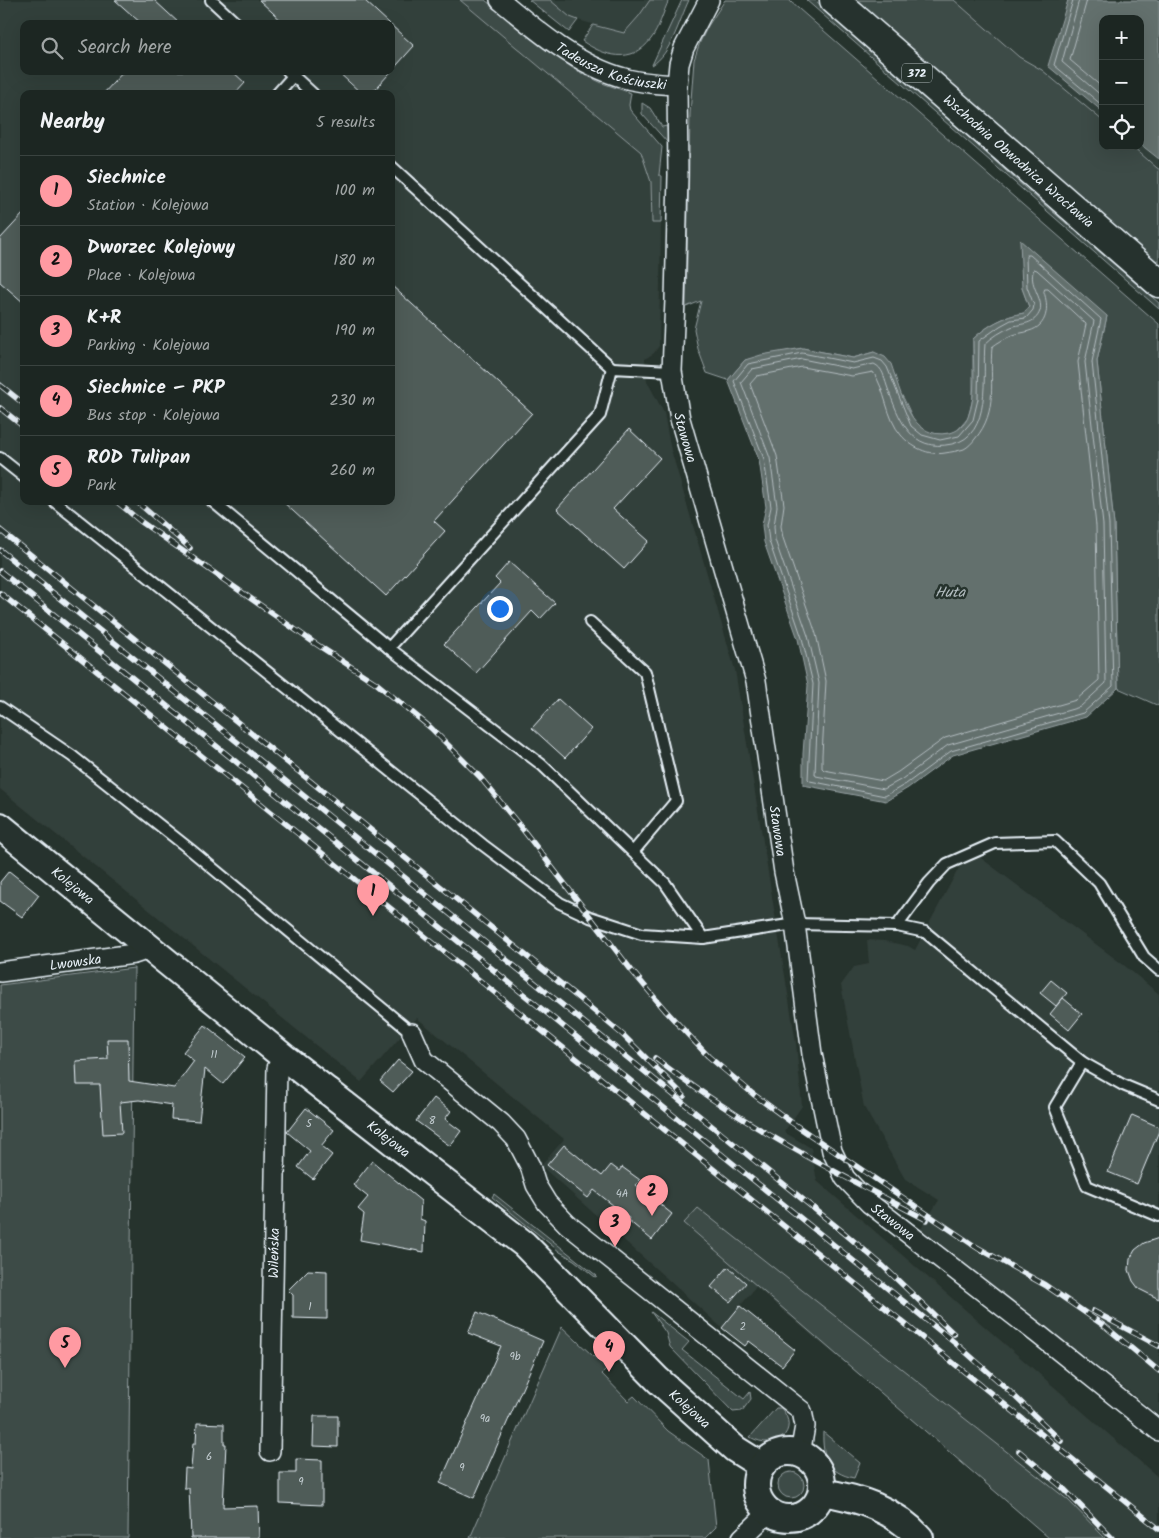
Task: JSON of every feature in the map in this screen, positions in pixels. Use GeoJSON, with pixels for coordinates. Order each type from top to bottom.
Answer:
{"type":"FeatureCollection","features":[{"type":"Feature","properties":{"kind":"main road","name":"Wschodnia Obwodnica Wrocławia"},"geometry":{"type":"LineString","coordinates":[[834,0],[1159,283]]}},
{"type":"Feature","properties":{"kind":"street","name":"Tadeusza Kościuszki"},"geometry":{"type":"LineString","coordinates":[[500,0],[566,50],[595,68],[622,78],[641,82],[677,85],[679,64],[684,48],[709,0]]}},
{"type":"Feature","properties":{"kind":"street","name":"Stawowa"},"geometry":{"type":"LineString","coordinates":[[677,85],[678,175],[672,371],[680,419],[756,681],[784,872],[795,924],[812,1054],[832,1151],[845,1178],[869,1203],[1159,1431]]}},
{"type":"Feature","properties":{"kind":"street","name":"Kolejowa"},"geometry":{"type":"LineString","coordinates":[[0,826],[284,1058],[524,1244],[658,1380],[735,1449],[762,1466]]}},
{"type":"Feature","properties":{"kind":"street","name":"Lwowska"},"geometry":{"type":"LineString","coordinates":[[0,972],[134,954],[148,946]]}},
{"type":"Feature","properties":{"kind":"street"},"geometry":{"type":"LineString","coordinates":[[412,1032],[424,1060],[501,1123],[516,1139],[530,1166],[536,1185],[547,1203],[567,1224],[802,1411],[805,1426],[800,1454]]}},
{"type":"Feature","properties":{"kind":"street","name":"Wileńska"},"geometry":{"type":"LineString","coordinates":[[270,1451],[277,1068],[284,1058]]}},
{"type":"Feature","properties":{"kind":"street"},"geometry":{"type":"LineString","coordinates":[[790,1452],[800,1454],[810,1460],[818,1469],[822,1480],[822,1492],[815,1507],[801,1517],[784,1518],[769,1512],[760,1502],[756,1490],[757,1477],[762,1466],[770,1458],[790,1452]]}},
{"type":"Feature","properties":{"kind":"street"},"geometry":{"type":"LineString","coordinates":[[822,1492],[857,1499],[878,1507],[909,1526],[920,1538]]}},
{"type":"Feature","properties":{"kind":"street"},"geometry":{"type":"LineString","coordinates":[[742,1538],[769,1512]]}},
{"type":"Feature","properties":{"kind":"lane"},"geometry":{"type":"LineString","coordinates":[[212,0],[233,20]]}},
{"type":"Feature","properties":{"kind":"lane"},"geometry":{"type":"LineString","coordinates":[[280,90],[290,75]]}},
{"type":"Feature","properties":{"kind":"lane"},"geometry":{"type":"LineString","coordinates":[[292,75],[309,90]]}},
{"type":"Feature","properties":{"kind":"lane"},"geometry":{"type":"LineString","coordinates":[[395,170],[612,368],[672,371]]}},
{"type":"Feature","properties":{"kind":"lane"},"geometry":{"type":"LineString","coordinates":[[389,648],[600,415],[612,368]]}},
{"type":"Feature","properties":{"kind":"lane"},"geometry":{"type":"LineString","coordinates":[[0,458],[20,474]]}},
{"type":"Feature","properties":{"kind":"lane"},"geometry":{"type":"LineString","coordinates":[[59,505],[475,838],[560,903],[590,917],[642,934],[703,938],[795,924],[897,926],[925,932],[1082,1062],[1123,1085],[1159,1100]]}},
{"type":"Feature","properties":{"kind":"lane"},"geometry":{"type":"LineString","coordinates":[[217,505],[389,648],[542,765],[665,883],[703,938]]}},
{"type":"Feature","properties":{"kind":"lane"},"geometry":{"type":"LineString","coordinates":[[590,622],[645,672],[676,801],[633,852]]}},
{"type":"Feature","properties":{"kind":"lane"},"geometry":{"type":"LineString","coordinates":[[0,707],[72,756],[192,851],[412,1032]]}},
{"type":"Feature","properties":{"kind":"lane"},"geometry":{"type":"LineString","coordinates":[[897,926],[929,883],[946,864],[995,843],[1055,841],[1099,883],[1144,957],[1159,970]]}},
{"type":"Feature","properties":{"kind":"lane"},"geometry":{"type":"LineString","coordinates":[[1082,1062],[1055,1107],[1088,1186],[1159,1216]]}},
{"type":"Feature","properties":{"kind":"shaded area"},"geometry":{"type":"Polygon","coordinates":[[[0,0],[460,0],[641,152],[651,182],[652,222],[661,223],[659,346],[654,353],[645,359],[647,381],[664,413],[670,446],[735,670],[796,1043],[802,1106],[784,1132],[811,1148],[817,1181],[1159,1478],[1159,1538],[1055,1538],[756,1287],[722,1328],[541,1166],[564,1139],[417,1018],[361,1082],[0,789],[0,0]]]}},
{"type":"Feature","properties":{"kind":"shaded area"},"geometry":{"type":"Polygon","coordinates":[[[460,0],[485,0],[548,51],[577,71],[602,83],[631,93],[630,110],[662,147],[659,175],[662,176],[661,223],[652,223],[651,182],[641,152],[460,0]]]}},
{"type":"Feature","properties":{"kind":"shaded area"},"geometry":{"type":"Polygon","coordinates":[[[529,0],[550,0],[570,17],[578,20],[569,32],[529,0]]]}},
{"type":"Feature","properties":{"kind":"shaded area"},"geometry":{"type":"Polygon","coordinates":[[[550,0],[650,0],[624,33],[571,18],[550,0]]]}},
{"type":"Feature","properties":{"kind":"shaded area"},"geometry":{"type":"Polygon","coordinates":[[[650,0],[669,0],[654,35],[643,47],[635,52],[627,55],[608,54],[582,41],[593,25],[624,33],[650,0]]]}},
{"type":"Feature","properties":{"kind":"shaded area"},"geometry":{"type":"Polygon","coordinates":[[[682,0],[689,0],[674,36],[659,60],[652,65],[682,0]]]}},
{"type":"Feature","properties":{"kind":"shaded area"},"geometry":{"type":"Polygon","coordinates":[[[725,0],[789,0],[1159,324],[1159,706],[1118,688],[1114,525],[1097,361],[1107,316],[1022,288],[1029,307],[1024,313],[1010,316],[997,322],[984,329],[973,339],[973,398],[968,418],[956,432],[939,435],[924,431],[915,423],[904,399],[874,352],[853,358],[802,348],[745,360],[728,380],[707,373],[698,349],[694,329],[701,301],[686,307],[690,114],[694,60],[708,26],[725,0]]]}},
{"type":"Feature","properties":{"kind":"shaded area"},"geometry":{"type":"Polygon","coordinates":[[[806,0],[815,0],[1024,187],[1159,303],[1159,309],[806,0]]]}},
{"type":"Feature","properties":{"kind":"shaded area"},"geometry":{"type":"Polygon","coordinates":[[[853,0],[954,0],[1019,57],[1042,70],[1099,118],[1099,150],[1137,150],[1159,169],[1159,268],[853,0]]]}},
{"type":"Feature","properties":{"kind":"shaded area"},"geometry":{"type":"Polygon","coordinates":[[[954,0],[1159,0],[1159,169],[1137,150],[1144,150],[1144,15],[1099,15],[1099,118],[1042,70],[1019,57],[954,0]]]}},
{"type":"Feature","properties":{"kind":"shaded area"},"geometry":{"type":"Polygon","coordinates":[[[642,103],[650,108],[662,127],[667,126],[668,143],[642,114],[642,103]]]}},
{"type":"Feature","properties":{"kind":"shaded area"},"geometry":{"type":"Polygon","coordinates":[[[969,849],[1125,966],[1159,994],[1159,1415],[921,1229],[939,1200],[905,1179],[864,1107],[841,985],[854,967],[869,964],[867,940],[908,946],[915,950],[969,849]]]}},
{"type":"Feature","properties":{"kind":"shaded area"},"geometry":{"type":"Polygon","coordinates":[[[134,968],[128,1538],[0,1538],[0,985],[134,968]]]}},
{"type":"Feature","properties":{"kind":"shaded area"},"geometry":{"type":"Polygon","coordinates":[[[494,1194],[597,1276],[595,1277],[574,1260],[560,1252],[492,1197],[494,1194]]]}},
{"type":"Feature","properties":{"kind":"shaded area"},"geometry":{"type":"Polygon","coordinates":[[[698,1208],[1068,1500],[1105,1538],[1049,1538],[684,1223],[698,1208]]]}},
{"type":"Feature","properties":{"kind":"shaded area"},"geometry":{"type":"Polygon","coordinates":[[[651,1312],[689,1342],[682,1350],[744,1399],[750,1392],[751,1399],[742,1411],[733,1412],[670,1347],[666,1333],[651,1312]]]}},
{"type":"Feature","properties":{"kind":"shaded area"},"geometry":{"type":"Polygon","coordinates":[[[562,1327],[607,1369],[602,1374],[628,1401],[634,1396],[668,1431],[709,1460],[716,1527],[705,1538],[470,1538],[562,1327]]]}},
{"type":"Feature","properties":{"kind":"shaded area"},"geometry":{"type":"Polygon","coordinates":[[[776,1408],[781,1408],[788,1424],[787,1431],[783,1437],[769,1442],[750,1437],[776,1408]]]}},
{"type":"Feature","properties":{"kind":"shaded area"},"geometry":{"type":"Polygon","coordinates":[[[823,1432],[860,1463],[854,1478],[838,1472],[828,1462],[824,1449],[823,1432]]]}},
{"type":"Feature","properties":{"kind":"shaded area"},"geometry":{"type":"Polygon","coordinates":[[[791,1472],[800,1476],[804,1485],[800,1494],[791,1498],[782,1494],[778,1485],[782,1476],[791,1472]]]}},
{"type":"Feature","properties":{"kind":"water"},"geometry":{"type":"Polygon","coordinates":[[[1068,0],[1159,0],[1159,159],[1144,147],[1144,15],[1099,15],[1099,109],[1048,66],[1068,0]]]}},
{"type":"Feature","properties":{"kind":"water","name":"Huta"},"geometry":{"type":"Polygon","coordinates":[[[1020,240],[1107,316],[1097,361],[1114,525],[1118,688],[1086,717],[953,755],[908,788],[886,801],[803,785],[803,754],[808,685],[798,639],[764,542],[762,525],[766,507],[759,460],[728,380],[745,360],[761,355],[803,348],[853,358],[874,352],[885,357],[891,364],[903,400],[916,422],[925,430],[936,433],[955,431],[965,423],[973,399],[973,339],[984,329],[1010,316],[1024,313],[1029,307],[1022,288],[1020,240]]]}},
{"type":"Feature","properties":{"kind":"building"},"geometry":{"type":"Polygon","coordinates":[[[115,0],[154,0],[176,20],[138,20],[115,0]]]}},
{"type":"Feature","properties":{"kind":"building"},"geometry":{"type":"Polygon","coordinates":[[[259,0],[364,0],[386,20],[281,20],[259,0]]]}},
{"type":"Feature","properties":{"kind":"building"},"geometry":{"type":"Polygon","coordinates":[[[395,29],[414,46],[395,67],[395,29]]]}},
{"type":"Feature","properties":{"kind":"building"},"geometry":{"type":"Polygon","coordinates":[[[120,75],[236,75],[245,83],[239,90],[107,90],[120,75]]]}},
{"type":"Feature","properties":{"kind":"building"},"geometry":{"type":"Polygon","coordinates":[[[341,75],[388,75],[375,90],[358,90],[341,75]]]}},
{"type":"Feature","properties":{"kind":"building"},"geometry":{"type":"Polygon","coordinates":[[[20,217],[20,300],[0,282],[0,239],[20,217]]]}},
{"type":"Feature","properties":{"kind":"building"},"geometry":{"type":"Polygon","coordinates":[[[395,289],[532,413],[434,521],[445,531],[386,596],[286,505],[395,505],[395,289]]]}},
{"type":"Feature","properties":{"kind":"building"},"geometry":{"type":"Polygon","coordinates":[[[629,429],[660,458],[613,509],[649,541],[624,569],[557,509],[629,429]]]}},
{"type":"Feature","properties":{"kind":"building"},"geometry":{"type":"Polygon","coordinates":[[[509,562],[555,603],[540,619],[532,611],[476,673],[444,644],[500,583],[495,578],[509,562]]]}},
{"type":"Feature","properties":{"kind":"building"},"geometry":{"type":"Polygon","coordinates":[[[558,699],[591,729],[565,758],[532,728],[558,699]]]}},
{"type":"Feature","properties":{"kind":"building"},"geometry":{"type":"Polygon","coordinates":[[[9,871],[39,895],[22,917],[0,901],[0,882],[9,871]]]}},
{"type":"Feature","properties":{"kind":"building"},"geometry":{"type":"Polygon","coordinates":[[[1051,980],[1067,993],[1056,1006],[1040,993],[1051,980]]]}},
{"type":"Feature","properties":{"kind":"building"},"geometry":{"type":"Polygon","coordinates":[[[1063,998],[1082,1014],[1069,1030],[1050,1014],[1063,998]]]}},
{"type":"Feature","properties":{"kind":"building"},"geometry":{"type":"Polygon","coordinates":[[[205,1025],[245,1057],[223,1084],[205,1069],[199,1121],[171,1119],[172,1105],[139,1100],[120,1102],[122,1133],[103,1134],[100,1085],[77,1085],[76,1061],[108,1059],[107,1039],[128,1039],[129,1081],[174,1088],[194,1061],[183,1052],[205,1025]]]}},
{"type":"Feature","properties":{"kind":"building"},"geometry":{"type":"Polygon","coordinates":[[[398,1060],[412,1071],[393,1092],[380,1081],[398,1060]]]}},
{"type":"Feature","properties":{"kind":"building"},"geometry":{"type":"Polygon","coordinates":[[[434,1098],[451,1111],[445,1119],[461,1131],[450,1146],[416,1121],[434,1098]]]}},
{"type":"Feature","properties":{"kind":"building"},"geometry":{"type":"Polygon","coordinates":[[[306,1108],[334,1130],[321,1146],[332,1155],[313,1179],[298,1167],[310,1151],[287,1132],[306,1108]]]}},
{"type":"Feature","properties":{"kind":"building"},"geometry":{"type":"Polygon","coordinates":[[[1132,1115],[1159,1127],[1137,1184],[1108,1172],[1132,1115]]]}},
{"type":"Feature","properties":{"kind":"building"},"geometry":{"type":"Polygon","coordinates":[[[564,1145],[602,1176],[611,1165],[619,1171],[622,1167],[640,1180],[636,1185],[672,1214],[652,1240],[628,1220],[629,1218],[594,1190],[588,1198],[547,1165],[564,1145]]]}},
{"type":"Feature","properties":{"kind":"building"},"geometry":{"type":"Polygon","coordinates":[[[372,1161],[421,1201],[420,1219],[425,1221],[424,1252],[360,1240],[364,1214],[358,1209],[368,1197],[353,1185],[372,1161]]]}},
{"type":"Feature","properties":{"kind":"building"},"geometry":{"type":"Polygon","coordinates":[[[1159,1238],[1159,1299],[1139,1289],[1133,1281],[1129,1270],[1130,1259],[1135,1250],[1144,1243],[1159,1238]]]}},
{"type":"Feature","properties":{"kind":"building"},"geometry":{"type":"Polygon","coordinates":[[[728,1267],[746,1283],[730,1302],[711,1287],[728,1267]]]}},
{"type":"Feature","properties":{"kind":"building"},"geometry":{"type":"Polygon","coordinates":[[[308,1270],[327,1271],[327,1319],[293,1318],[293,1295],[288,1290],[308,1270]]]}},
{"type":"Feature","properties":{"kind":"building"},"geometry":{"type":"Polygon","coordinates":[[[740,1306],[795,1350],[782,1366],[749,1341],[745,1346],[722,1328],[740,1306]]]}},
{"type":"Feature","properties":{"kind":"building"},"geometry":{"type":"Polygon","coordinates":[[[477,1312],[543,1341],[474,1498],[440,1483],[501,1346],[468,1333],[477,1312]]]}},
{"type":"Feature","properties":{"kind":"building"},"geometry":{"type":"Polygon","coordinates":[[[314,1416],[338,1416],[338,1447],[313,1446],[314,1416]]]}},
{"type":"Feature","properties":{"kind":"building"},"geometry":{"type":"Polygon","coordinates":[[[197,1423],[224,1424],[224,1444],[226,1444],[223,1507],[258,1506],[259,1538],[191,1538],[189,1488],[184,1488],[185,1468],[191,1469],[193,1443],[196,1443],[197,1423]]]}},
{"type":"Feature","properties":{"kind":"building"},"geometry":{"type":"Polygon","coordinates":[[[296,1459],[322,1460],[322,1505],[280,1503],[280,1473],[296,1473],[296,1459]]]}},
{"type":"Feature","properties":{"kind":"railway"},"geometry":{"type":"LineString","coordinates":[[0,385],[20,401]]}},
{"type":"Feature","properties":{"kind":"railway"},"geometry":{"type":"LineString","coordinates":[[0,408],[20,424]]}},
{"type":"Feature","properties":{"kind":"railway"},"geometry":{"type":"LineString","coordinates":[[121,505],[140,521],[313,642],[376,683],[431,728],[480,777],[632,971],[708,1056],[753,1094],[791,1122],[979,1249]]}},
{"type":"Feature","properties":{"kind":"railway"},"geometry":{"type":"LineString","coordinates":[[141,505],[190,548]]}},
{"type":"Feature","properties":{"kind":"railway"},"geometry":{"type":"LineString","coordinates":[[0,530],[581,1000],[623,1035],[684,1096]]}},
{"type":"Feature","properties":{"kind":"railway"},"geometry":{"type":"LineString","coordinates":[[0,550],[843,1232],[882,1265],[954,1334]]}},
{"type":"Feature","properties":{"kind":"railway"},"geometry":{"type":"LineString","coordinates":[[0,571],[960,1347],[1061,1441]]}},
{"type":"Feature","properties":{"kind":"railway"},"geometry":{"type":"LineString","coordinates":[[0,593],[1159,1529]]}},
{"type":"Feature","properties":{"kind":"railway"},"geometry":{"type":"LineString","coordinates":[[655,1058],[719,1104],[753,1125],[927,1220]]}},
{"type":"Feature","properties":{"kind":"railway"},"geometry":{"type":"LineString","coordinates":[[973,1245],[1045,1285],[1106,1327],[1159,1371]]}},
{"type":"Feature","properties":{"kind":"railway"},"geometry":{"type":"LineString","coordinates":[[1093,1311],[1159,1346]]}},
{"type":"Feature","properties":{"kind":"railway"},"geometry":{"type":"LineString","coordinates":[[1019,1451],[1063,1488],[1112,1538]]}},
{"type":"Feature","properties":{"kind":"place","name":"Siechnice"},"geometry":{"type":"Point","coordinates":[373,916]}},
{"type":"Feature","properties":{"kind":"place","name":"Dworzec Kolejowy"},"geometry":{"type":"Point","coordinates":[652,1216]}},
{"type":"Feature","properties":{"kind":"place","name":"K+R"},"geometry":{"type":"Point","coordinates":[615,1247]}},
{"type":"Feature","properties":{"kind":"place","name":"ROD Tulipan"},"geometry":{"type":"Point","coordinates":[65,1368]}},
{"type":"Feature","properties":{"kind":"place","name":"Siechnice – PKP"},"geometry":{"type":"Point","coordinates":[609,1372]}}]}
